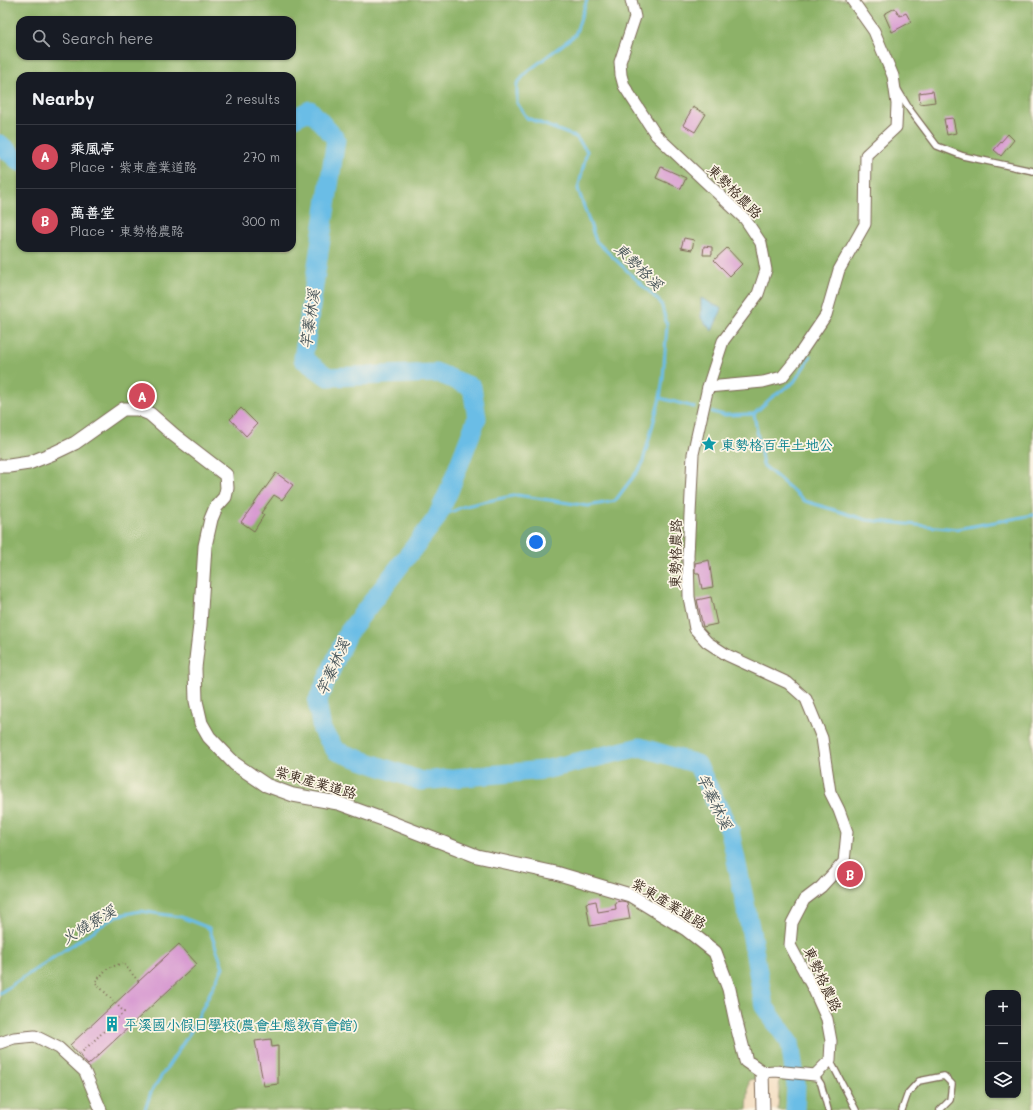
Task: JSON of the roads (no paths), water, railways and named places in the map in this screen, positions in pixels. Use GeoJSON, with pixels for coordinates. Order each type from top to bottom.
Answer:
{"type":"FeatureCollection","features":[{"type":"Feature","properties":{"kind":"street","name":"東勢格農路"},"geometry":{"type":"LineString","coordinates":[[632,0],[635,18],[620,62],[624,86],[656,135],[745,219],[761,243],[766,270],[758,294],[724,341],[708,387],[693,454],[688,555],[689,597],[695,629],[707,642],[727,656],[788,683],[806,699],[822,738],[830,792],[839,810],[847,832],[844,862],[821,887],[804,900],[792,922],[790,945],[814,990],[827,1020],[831,1041],[830,1060]]}},
{"type":"Feature","properties":{"kind":"street"},"geometry":{"type":"LineString","coordinates":[[708,387],[763,382],[782,377],[795,361],[826,315],[840,270],[865,224],[866,155],[896,127],[897,104],[893,76],[874,31],[852,0]]}},
{"type":"Feature","properties":{"kind":"street","name":"紫東產業道路"},"geometry":{"type":"LineString","coordinates":[[0,466],[29,463],[54,453],[75,443],[123,409],[138,409],[150,414],[174,435],[226,475],[227,488],[225,497],[216,507],[211,519],[205,546],[200,625],[194,668],[196,701],[201,723],[209,737],[235,764],[266,785],[293,795],[338,803],[477,856],[556,873],[630,895],[680,925],[715,952],[729,989],[746,1061],[762,1072]]}},
{"type":"Feature","properties":{"kind":"street"},"geometry":{"type":"LineString","coordinates":[[0,1043],[14,1038],[35,1036],[59,1048],[85,1072],[101,1110]]}},
{"type":"Feature","properties":{"kind":"street"},"geometry":{"type":"LineString","coordinates":[[763,1110],[762,1072],[775,1071],[815,1075],[830,1060]]}},
{"type":"Feature","properties":{"kind":"lane"},"geometry":{"type":"LineString","coordinates":[[894,83],[910,110],[937,146],[963,156],[1033,171]]}},
{"type":"Feature","properties":{"kind":"lane"},"geometry":{"type":"LineString","coordinates":[[830,1060],[856,1110]]}},
{"type":"Feature","properties":{"kind":"lane"},"geometry":{"type":"LineString","coordinates":[[815,1075],[821,1084],[828,1110]]}},
{"type":"Feature","properties":{"kind":"lane"},"geometry":{"type":"LineString","coordinates":[[902,1110],[908,1092],[919,1081],[944,1076],[952,1084],[950,1100],[940,1110]]}},
{"type":"Feature","properties":{"kind":"water"},"geometry":{"type":"Polygon","coordinates":[[[701,298],[722,309],[712,331],[701,318],[701,298]]]}},
{"type":"Feature","properties":{"kind":"waterway","name":"東勢格溪"},"geometry":{"type":"LineString","coordinates":[[436,519],[462,507],[517,495],[588,506],[615,501],[642,465],[660,398],[663,378],[667,325],[661,303],[596,241],[578,189],[587,151],[576,137],[527,118],[517,103],[517,84],[527,72],[575,35],[587,0]]}},
{"type":"Feature","properties":{"kind":"waterway","name":"竿蓁林溪"},"geometry":{"type":"LineString","coordinates":[[296,117],[310,110],[336,139],[303,359],[328,377],[438,373],[472,387],[477,418],[449,491],[436,519],[347,634],[317,702],[322,730],[336,751],[421,781],[544,770],[640,747],[697,764],[730,831],[751,932],[764,1006],[790,1043],[796,1084],[795,1110]]}},
{"type":"Feature","properties":{"kind":"waterway","name":"竿蓁林溪"},"geometry":{"type":"LineString","coordinates":[[0,144],[16,158]]}},
{"type":"Feature","properties":{"kind":"waterway"},"geometry":{"type":"LineString","coordinates":[[754,414],[771,398],[794,382],[811,356]]}},
{"type":"Feature","properties":{"kind":"waterway"},"geometry":{"type":"LineString","coordinates":[[660,398],[694,407]]}},
{"type":"Feature","properties":{"kind":"waterway"},"geometry":{"type":"LineString","coordinates":[[712,412],[724,415],[754,414],[763,465],[805,501],[867,520],[957,529],[1033,515]]}},
{"type":"Feature","properties":{"kind":"waterway","name":"火燒寮溪"},"geometry":{"type":"LineString","coordinates":[[0,993],[116,916],[140,911],[181,917],[209,928],[223,967],[191,1031],[151,1092],[145,1110]]}},
{"type":"Feature","properties":{"kind":"place","name":"乘風亭"},"geometry":{"type":"Point","coordinates":[142,396]}},
{"type":"Feature","properties":{"kind":"place","name":"東勢格百年土地公"},"geometry":{"type":"Point","coordinates":[709,444]}},
{"type":"Feature","properties":{"kind":"place","name":"萬善堂"},"geometry":{"type":"Point","coordinates":[850,874]}},
{"type":"Feature","properties":{"kind":"place","name":"平溪國小假日學校(農會生態教育會館)"},"geometry":{"type":"Point","coordinates":[112,1024]}}]}
